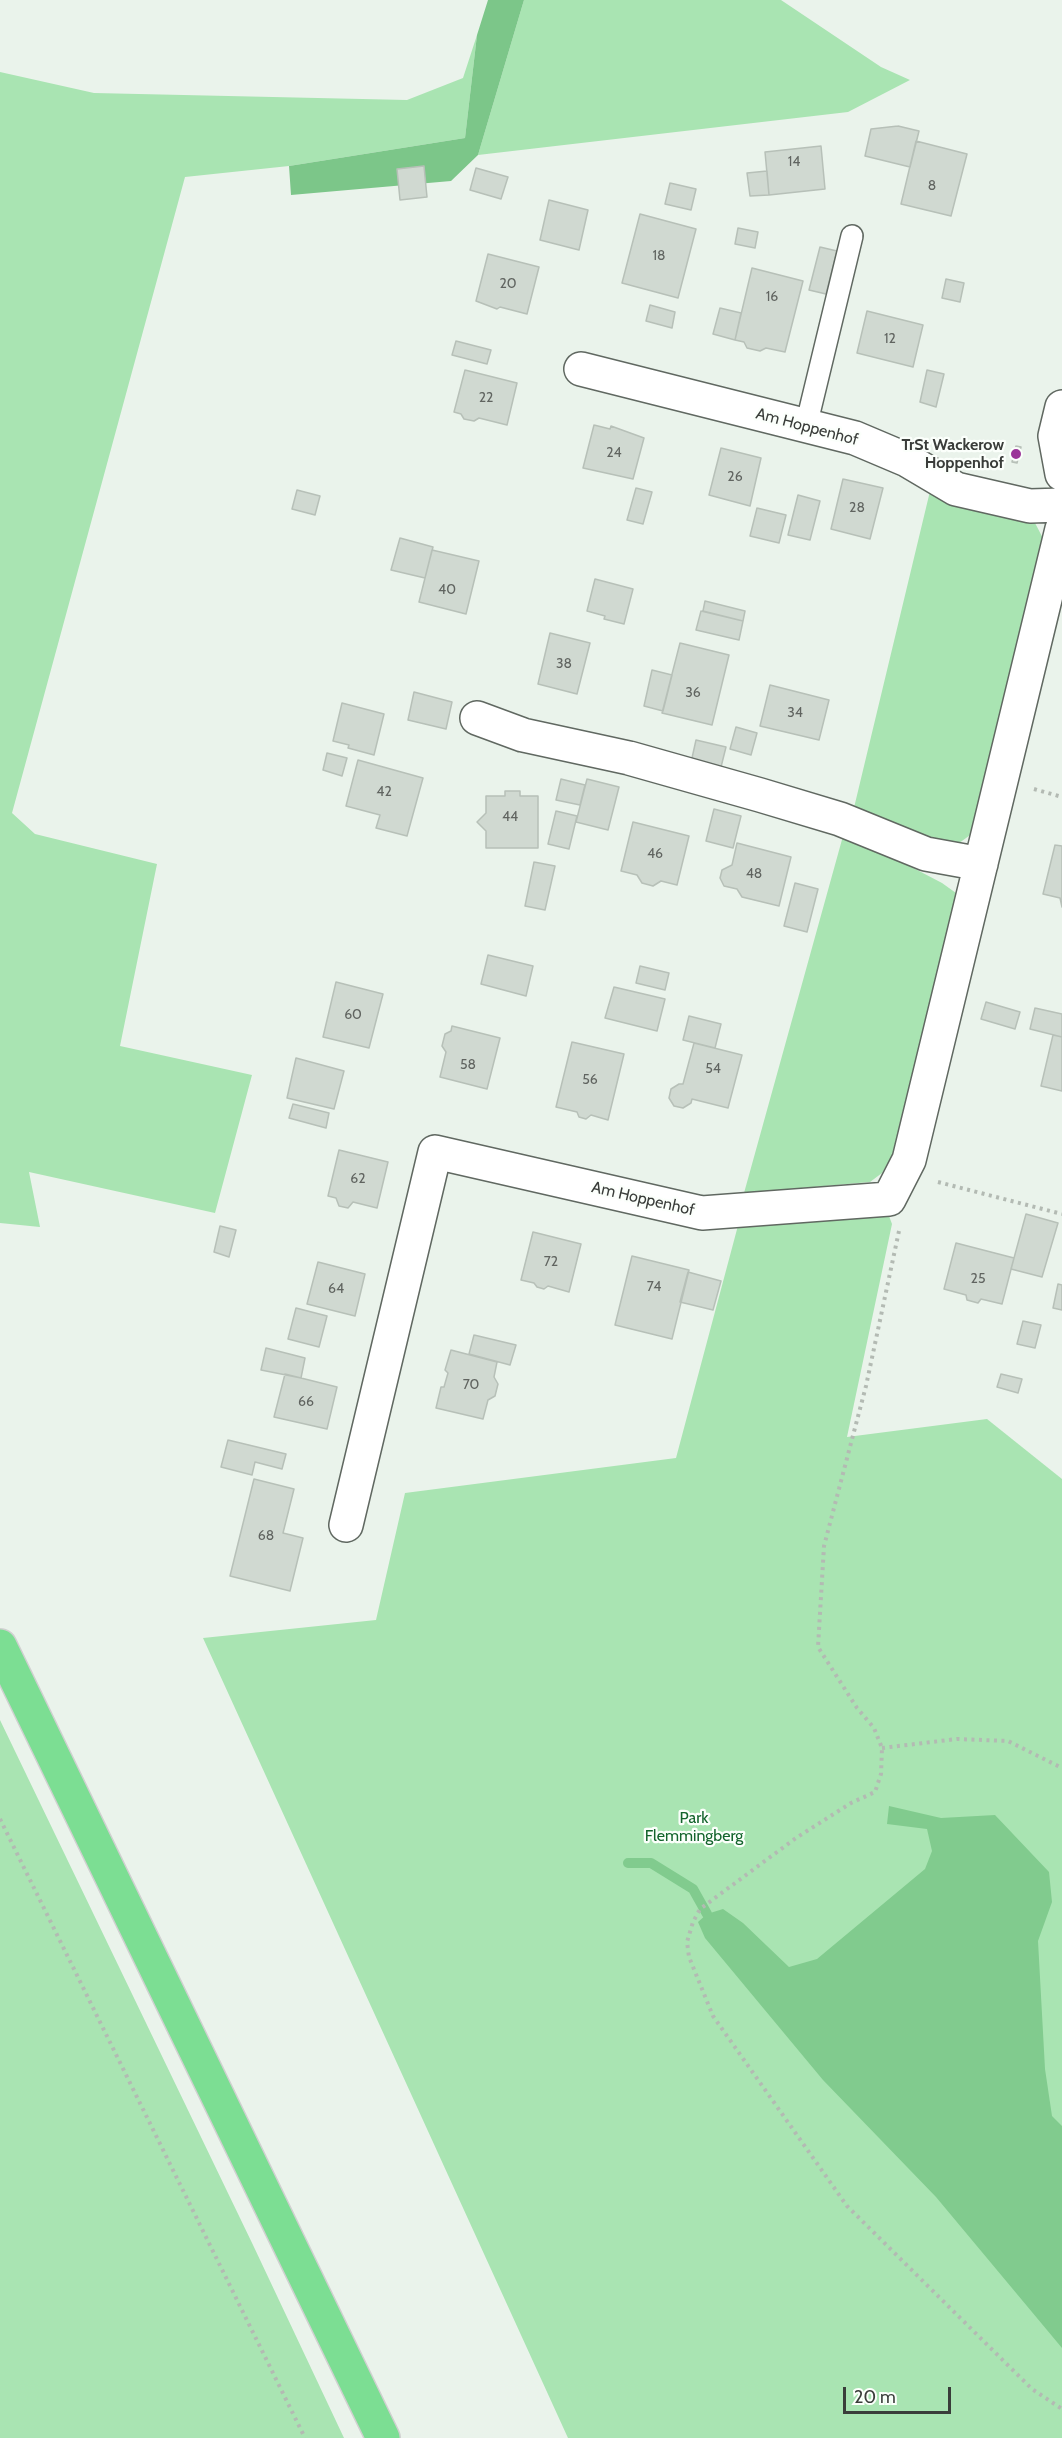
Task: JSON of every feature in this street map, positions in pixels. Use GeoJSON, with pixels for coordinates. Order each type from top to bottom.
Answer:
{"type":"FeatureCollection","features":[{"type":"Feature","properties":{"kind":"highway"},"geometry":{"type":"LineString","coordinates":[[0,1646],[383,2438]]}},
{"type":"Feature","properties":{"kind":"street","name":"Am Hoppenhof"},"geometry":{"type":"LineString","coordinates":[[581,369],[855,438],[907,460],[956,489],[1030,506],[1062,505]]}},
{"type":"Feature","properties":{"kind":"street"},"geometry":{"type":"LineString","coordinates":[[1062,407],[1055,436],[1062,474]]}},
{"type":"Feature","properties":{"kind":"street"},"geometry":{"type":"LineString","coordinates":[[896,1186],[909,1160],[1062,529]]}},
{"type":"Feature","properties":{"kind":"street"},"geometry":{"type":"LineString","coordinates":[[477,718],[523,735],[629,758],[840,819],[926,854],[981,864]]}},
{"type":"Feature","properties":{"kind":"street","name":"Am Hoppenhof"},"geometry":{"type":"LineString","coordinates":[[346,1525],[435,1152],[702,1213],[896,1186]]}},
{"type":"Feature","properties":{"kind":"lane"},"geometry":{"type":"LineString","coordinates":[[806,426],[852,236]]}},
{"type":"Feature","properties":{"kind":"path"},"geometry":{"type":"LineString","coordinates":[[1062,1214],[896,1186],[903,1216],[866,1386],[824,1546],[819,1647],[857,1708],[874,1728],[882,1748],[881,1774],[875,1792],[851,1803],[796,1838],[700,1909],[687,1942],[694,1973],[713,2016],[847,2206],[1032,2389],[1062,2409]]}},
{"type":"Feature","properties":{"kind":"path"},"geometry":{"type":"LineString","coordinates":[[882,1748],[957,1739],[1008,1741],[1062,1767]]}},
{"type":"Feature","properties":{"kind":"path"},"geometry":{"type":"LineString","coordinates":[[0,1819],[305,2438]]}},
{"type":"Feature","properties":{"kind":"green space"},"geometry":{"type":"Polygon","coordinates":[[[524,0],[781,0],[881,67],[910,80],[848,112],[478,155],[524,0]]]}},
{"type":"Feature","properties":{"kind":"green space"},"geometry":{"type":"Polygon","coordinates":[[[477,35],[465,138],[289,166],[185,177],[12,813],[35,834],[157,864],[120,1046],[252,1075],[215,1213],[29,1172],[40,1227],[0,1223],[0,72],[94,93],[407,100],[463,78],[477,35]]]}},
{"type":"Feature","properties":{"kind":"green space"},"geometry":{"type":"Polygon","coordinates":[[[931,487],[969,507],[1035,523],[1046,544],[973,833],[955,846],[852,816],[931,487]]]}},
{"type":"Feature","properties":{"kind":"green space"},"geometry":{"type":"Polygon","coordinates":[[[843,836],[898,860],[956,893],[892,1156],[882,1173],[870,1182],[744,1193],[843,836]]]}},
{"type":"Feature","properties":{"kind":"green space","name":"Park Flemmingberg"},"geometry":{"type":"Polygon","coordinates":[[[886,1208],[892,1224],[847,1437],[987,1419],[1062,1479],[1062,2438],[568,2438],[203,1638],[376,1620],[405,1493],[676,1458],[740,1218],[886,1208]]]}},
{"type":"Feature","properties":{"kind":"green space"},"geometry":{"type":"Polygon","coordinates":[[[0,1720],[253,2245],[344,2438],[0,2438],[0,1720]]]}},
{"type":"Feature","properties":{"kind":"shaded area"},"geometry":{"type":"Polygon","coordinates":[[[488,0],[524,0],[478,155],[451,181],[291,195],[289,166],[465,138],[477,35],[488,0]]]}},
{"type":"Feature","properties":{"kind":"shaded area"},"geometry":{"type":"Polygon","coordinates":[[[889,1806],[941,1818],[995,1815],[1049,1872],[1052,1902],[1038,1941],[1045,2069],[1052,2116],[1062,2126],[1062,2348],[936,2197],[823,2080],[705,1938],[698,1922],[707,1914],[723,1909],[743,1923],[789,1967],[817,1959],[925,1869],[932,1851],[927,1829],[887,1824],[889,1806]]]}},
{"type":"Feature","properties":{"kind":"building"},"geometry":{"type":"Polygon","coordinates":[[[898,126],[919,131],[910,167],[865,156],[871,129],[898,126]]]}},
{"type":"Feature","properties":{"kind":"building"},"geometry":{"type":"Polygon","coordinates":[[[916,141],[967,154],[951,216],[901,204],[916,141]]]}},
{"type":"Feature","properties":{"kind":"building"},"geometry":{"type":"Polygon","coordinates":[[[821,146],[825,189],[769,195],[765,152],[821,146]]]}},
{"type":"Feature","properties":{"kind":"building"},"geometry":{"type":"Polygon","coordinates":[[[424,166],[427,197],[400,200],[397,169],[424,166]]]}},
{"type":"Feature","properties":{"kind":"building"},"geometry":{"type":"Polygon","coordinates":[[[476,168],[508,177],[501,199],[470,190],[476,168]]]}},
{"type":"Feature","properties":{"kind":"building"},"geometry":{"type":"Polygon","coordinates":[[[767,171],[769,195],[750,196],[747,173],[767,171]]]}},
{"type":"Feature","properties":{"kind":"building"},"geometry":{"type":"Polygon","coordinates":[[[670,183],[696,189],[691,210],[665,204],[670,183]]]}},
{"type":"Feature","properties":{"kind":"building"},"geometry":{"type":"Polygon","coordinates":[[[549,200],[588,210],[579,250],[540,240],[549,200]]]}},
{"type":"Feature","properties":{"kind":"building"},"geometry":{"type":"Polygon","coordinates":[[[640,214],[696,229],[678,298],[622,283],[640,214]]]}},
{"type":"Feature","properties":{"kind":"building"},"geometry":{"type":"Polygon","coordinates":[[[738,228],[758,232],[755,248],[735,244],[738,228]]]}},
{"type":"Feature","properties":{"kind":"building"},"geometry":{"type":"Polygon","coordinates":[[[820,247],[837,251],[826,294],[809,290],[820,247]]]}},
{"type":"Feature","properties":{"kind":"building"},"geometry":{"type":"Polygon","coordinates":[[[488,254],[539,267],[527,314],[500,307],[497,309],[476,301],[488,254]]]}},
{"type":"Feature","properties":{"kind":"building"},"geometry":{"type":"Polygon","coordinates":[[[752,268],[803,281],[785,352],[766,348],[760,351],[747,348],[744,342],[735,340],[752,268]]]}},
{"type":"Feature","properties":{"kind":"building"},"geometry":{"type":"Polygon","coordinates":[[[946,279],[964,283],[960,302],[942,298],[946,279]]]}},
{"type":"Feature","properties":{"kind":"building"},"geometry":{"type":"Polygon","coordinates":[[[650,305],[675,312],[672,328],[646,321],[650,305]]]}},
{"type":"Feature","properties":{"kind":"building"},"geometry":{"type":"Polygon","coordinates":[[[720,308],[741,313],[735,340],[713,334],[720,308]]]}},
{"type":"Feature","properties":{"kind":"building"},"geometry":{"type":"Polygon","coordinates":[[[867,311],[923,325],[913,367],[857,353],[867,311]]]}},
{"type":"Feature","properties":{"kind":"building"},"geometry":{"type":"Polygon","coordinates":[[[456,341],[491,350],[487,364],[452,355],[456,341]]]}},
{"type":"Feature","properties":{"kind":"building"},"geometry":{"type":"Polygon","coordinates":[[[465,370],[517,383],[507,425],[479,418],[474,421],[464,419],[461,414],[454,412],[465,370]]]}},
{"type":"Feature","properties":{"kind":"building"},"geometry":{"type":"Polygon","coordinates":[[[927,370],[944,374],[936,407],[920,402],[927,370]]]}},
{"type":"Feature","properties":{"kind":"building"},"geometry":{"type":"Polygon","coordinates":[[[594,425],[610,429],[611,426],[644,438],[633,479],[583,468],[594,425]]]}},
{"type":"Feature","properties":{"kind":"building","name":"TrSt Wackerow Hoppenhof"},"geometry":{"type":"Polygon","coordinates":[[[1016,446],[1021,447],[1017,463],[1012,462],[1016,446]]]}},
{"type":"Feature","properties":{"kind":"building"},"geometry":{"type":"Polygon","coordinates":[[[721,448],[761,458],[750,506],[709,495],[721,448]]]}},
{"type":"Feature","properties":{"kind":"building"},"geometry":{"type":"Polygon","coordinates":[[[843,479],[883,488],[870,539],[831,529],[843,479]]]}},
{"type":"Feature","properties":{"kind":"building"},"geometry":{"type":"Polygon","coordinates":[[[636,488],[652,492],[643,524],[627,520],[636,488]]]}},
{"type":"Feature","properties":{"kind":"building"},"geometry":{"type":"Polygon","coordinates":[[[297,490],[320,496],[315,515],[292,509],[297,490]]]}},
{"type":"Feature","properties":{"kind":"building"},"geometry":{"type":"Polygon","coordinates":[[[798,495],[820,501],[810,540],[788,535],[798,495]]]}},
{"type":"Feature","properties":{"kind":"building"},"geometry":{"type":"Polygon","coordinates":[[[757,508],[786,515],[779,543],[750,536],[757,508]]]}},
{"type":"Feature","properties":{"kind":"building"},"geometry":{"type":"Polygon","coordinates":[[[400,538],[433,547],[425,578],[391,570],[400,538]]]}},
{"type":"Feature","properties":{"kind":"building"},"geometry":{"type":"Polygon","coordinates":[[[432,550],[479,561],[466,614],[419,602],[432,550]]]}},
{"type":"Feature","properties":{"kind":"building"},"geometry":{"type":"Polygon","coordinates":[[[595,579],[633,589],[624,624],[604,619],[605,616],[587,611],[595,579]]]}},
{"type":"Feature","properties":{"kind":"building"},"geometry":{"type":"Polygon","coordinates":[[[705,601],[745,611],[743,621],[703,611],[705,601]]]}},
{"type":"Feature","properties":{"kind":"building"},"geometry":{"type":"Polygon","coordinates":[[[701,611],[743,621],[739,640],[696,630],[701,611]]]}},
{"type":"Feature","properties":{"kind":"building"},"geometry":{"type":"Polygon","coordinates":[[[550,633],[590,643],[577,694],[538,684],[550,633]]]}},
{"type":"Feature","properties":{"kind":"building"},"geometry":{"type":"Polygon","coordinates":[[[680,643],[729,655],[712,725],[662,713],[680,643]]]}},
{"type":"Feature","properties":{"kind":"building"},"geometry":{"type":"Polygon","coordinates":[[[652,670],[672,675],[663,711],[644,706],[652,670]]]}},
{"type":"Feature","properties":{"kind":"building"},"geometry":{"type":"Polygon","coordinates":[[[770,685],[829,700],[819,740],[760,726],[770,685]]]}},
{"type":"Feature","properties":{"kind":"building"},"geometry":{"type":"Polygon","coordinates":[[[414,692],[452,702],[446,729],[408,720],[414,692]]]}},
{"type":"Feature","properties":{"kind":"building"},"geometry":{"type":"Polygon","coordinates":[[[342,703],[384,714],[374,755],[333,741],[342,703]]]}},
{"type":"Feature","properties":{"kind":"building"},"geometry":{"type":"Polygon","coordinates":[[[736,727],[757,733],[751,755],[730,749],[736,727]]]}},
{"type":"Feature","properties":{"kind":"building"},"geometry":{"type":"Polygon","coordinates":[[[696,740],[726,747],[719,775],[690,767],[696,740]]]}},
{"type":"Feature","properties":{"kind":"building"},"geometry":{"type":"Polygon","coordinates":[[[327,753],[347,758],[342,776],[323,770],[327,753]]]}},
{"type":"Feature","properties":{"kind":"building"},"geometry":{"type":"Polygon","coordinates":[[[358,760],[423,778],[407,836],[376,828],[380,815],[346,806],[358,760]]]}},
{"type":"Feature","properties":{"kind":"building"},"geometry":{"type":"Polygon","coordinates":[[[561,779],[585,785],[580,805],[556,800],[561,779]]]}},
{"type":"Feature","properties":{"kind":"building"},"geometry":{"type":"Polygon","coordinates":[[[587,779],[619,787],[608,830],[576,822],[587,779]]]}},
{"type":"Feature","properties":{"kind":"building"},"geometry":{"type":"Polygon","coordinates":[[[505,791],[520,791],[520,796],[538,796],[538,848],[486,848],[486,831],[477,822],[486,813],[486,796],[505,796],[505,791]]]}},
{"type":"Feature","properties":{"kind":"building"},"geometry":{"type":"Polygon","coordinates":[[[714,809],[741,816],[733,848],[706,841],[714,809]]]}},
{"type":"Feature","properties":{"kind":"building"},"geometry":{"type":"Polygon","coordinates":[[[556,811],[577,816],[569,849],[548,844],[556,811]]]}},
{"type":"Feature","properties":{"kind":"building"},"geometry":{"type":"Polygon","coordinates":[[[633,822],[689,836],[677,885],[661,881],[653,886],[642,883],[637,875],[621,871],[633,822]]]}},
{"type":"Feature","properties":{"kind":"building"},"geometry":{"type":"Polygon","coordinates":[[[737,843],[791,857],[779,906],[742,897],[737,889],[724,886],[720,878],[722,870],[732,865],[737,843]]]}},
{"type":"Feature","properties":{"kind":"building"},"geometry":{"type":"Polygon","coordinates":[[[1055,845],[1062,846],[1062,907],[1060,898],[1043,894],[1055,845]]]}},
{"type":"Feature","properties":{"kind":"building"},"geometry":{"type":"Polygon","coordinates":[[[534,862],[555,866],[545,910],[525,906],[534,862]]]}},
{"type":"Feature","properties":{"kind":"building"},"geometry":{"type":"Polygon","coordinates":[[[795,883],[818,889],[807,932],[784,926],[795,883]]]}},
{"type":"Feature","properties":{"kind":"building"},"geometry":{"type":"Polygon","coordinates":[[[488,955],[533,966],[526,996],[481,984],[488,955]]]}},
{"type":"Feature","properties":{"kind":"building"},"geometry":{"type":"Polygon","coordinates":[[[640,966],[669,973],[665,990],[636,983],[640,966]]]}},
{"type":"Feature","properties":{"kind":"building"},"geometry":{"type":"Polygon","coordinates":[[[336,982],[383,994],[369,1048],[323,1037],[336,982]]]}},
{"type":"Feature","properties":{"kind":"building"},"geometry":{"type":"Polygon","coordinates":[[[614,987],[665,999],[657,1031],[605,1018],[614,987]]]}},
{"type":"Feature","properties":{"kind":"building"},"geometry":{"type":"Polygon","coordinates":[[[986,1002],[1020,1012],[1015,1029],[981,1019],[986,1002]]]}},
{"type":"Feature","properties":{"kind":"building"},"geometry":{"type":"Polygon","coordinates":[[[1035,1008],[1062,1014],[1062,1037],[1030,1029],[1035,1008]]]}},
{"type":"Feature","properties":{"kind":"building"},"geometry":{"type":"Polygon","coordinates":[[[689,1016],[721,1024],[715,1048],[683,1040],[689,1016]]]}},
{"type":"Feature","properties":{"kind":"building"},"geometry":{"type":"Polygon","coordinates":[[[452,1026],[500,1038],[487,1089],[440,1077],[446,1052],[442,1046],[445,1034],[451,1031],[452,1026]]]}},
{"type":"Feature","properties":{"kind":"building"},"geometry":{"type":"Polygon","coordinates":[[[1053,1035],[1062,1037],[1062,1091],[1041,1086],[1053,1035]]]}},
{"type":"Feature","properties":{"kind":"building"},"geometry":{"type":"Polygon","coordinates":[[[572,1042],[624,1054],[608,1120],[591,1115],[586,1119],[579,1117],[577,1112],[556,1107],[572,1042]]]}},
{"type":"Feature","properties":{"kind":"building"},"geometry":{"type":"Polygon","coordinates":[[[694,1043],[742,1055],[728,1108],[692,1099],[691,1103],[683,1108],[674,1106],[669,1098],[671,1089],[683,1084],[694,1043]]]}},
{"type":"Feature","properties":{"kind":"building"},"geometry":{"type":"Polygon","coordinates":[[[296,1058],[344,1071],[334,1109],[287,1098],[296,1058]]]}},
{"type":"Feature","properties":{"kind":"building"},"geometry":{"type":"Polygon","coordinates":[[[293,1104],[329,1113],[326,1128],[289,1118],[293,1104]]]}},
{"type":"Feature","properties":{"kind":"building"},"geometry":{"type":"Polygon","coordinates":[[[339,1150],[388,1162],[377,1208],[353,1202],[348,1208],[339,1206],[336,1198],[328,1196],[339,1150]]]}},
{"type":"Feature","properties":{"kind":"building"},"geometry":{"type":"Polygon","coordinates":[[[1026,1214],[1058,1223],[1042,1277],[1011,1269],[1026,1214]]]}},
{"type":"Feature","properties":{"kind":"building"},"geometry":{"type":"Polygon","coordinates":[[[220,1226],[236,1230],[229,1257],[214,1252],[220,1226]]]}},
{"type":"Feature","properties":{"kind":"building"},"geometry":{"type":"Polygon","coordinates":[[[533,1232],[581,1244],[569,1292],[548,1286],[544,1289],[537,1287],[534,1283],[521,1280],[533,1232]]]}},
{"type":"Feature","properties":{"kind":"building"},"geometry":{"type":"Polygon","coordinates":[[[956,1243],[1014,1258],[1002,1304],[981,1299],[978,1303],[967,1300],[966,1295],[944,1289],[956,1243]]]}},
{"type":"Feature","properties":{"kind":"building"},"geometry":{"type":"Polygon","coordinates":[[[632,1256],[689,1270],[672,1339],[615,1325],[632,1256]]]}},
{"type":"Feature","properties":{"kind":"building"},"geometry":{"type":"Polygon","coordinates":[[[318,1262],[365,1274],[355,1316],[307,1304],[318,1262]]]}},
{"type":"Feature","properties":{"kind":"building"},"geometry":{"type":"Polygon","coordinates":[[[688,1272],[721,1281],[713,1310],[680,1302],[688,1272]]]}},
{"type":"Feature","properties":{"kind":"building"},"geometry":{"type":"Polygon","coordinates":[[[1058,1284],[1062,1285],[1062,1310],[1053,1308],[1058,1284]]]}},
{"type":"Feature","properties":{"kind":"building"},"geometry":{"type":"Polygon","coordinates":[[[296,1308],[327,1316],[319,1347],[288,1339],[296,1308]]]}},
{"type":"Feature","properties":{"kind":"building"},"geometry":{"type":"Polygon","coordinates":[[[1023,1321],[1041,1325],[1035,1348],[1017,1344],[1023,1321]]]}},
{"type":"Feature","properties":{"kind":"building"},"geometry":{"type":"Polygon","coordinates":[[[474,1335],[516,1345],[510,1365],[469,1354],[474,1335]]]}},
{"type":"Feature","properties":{"kind":"building"},"geometry":{"type":"Polygon","coordinates":[[[266,1348],[305,1358],[301,1378],[261,1370],[266,1348]]]}},
{"type":"Feature","properties":{"kind":"building"},"geometry":{"type":"Polygon","coordinates":[[[451,1350],[497,1362],[494,1377],[498,1384],[495,1396],[488,1400],[483,1419],[436,1408],[441,1387],[444,1387],[448,1373],[445,1370],[451,1350]]]}},
{"type":"Feature","properties":{"kind":"building"},"geometry":{"type":"Polygon","coordinates":[[[285,1374],[337,1387],[327,1429],[274,1417],[285,1374]]]}},
{"type":"Feature","properties":{"kind":"building"},"geometry":{"type":"Polygon","coordinates":[[[1001,1374],[1022,1379],[1018,1393],[997,1387],[1001,1374]]]}},
{"type":"Feature","properties":{"kind":"building"},"geometry":{"type":"Polygon","coordinates":[[[228,1440],[286,1454],[282,1469],[255,1462],[252,1475],[221,1467],[228,1440]]]}},
{"type":"Feature","properties":{"kind":"building"},"geometry":{"type":"Polygon","coordinates":[[[254,1479],[294,1489],[283,1533],[303,1538],[290,1591],[230,1576],[254,1479]]]}},
{"type":"Feature","properties":{"kind":"waterway"},"geometry":{"type":"LineString","coordinates":[[628,1863],[651,1863],[693,1889],[707,1914]]}},
{"type":"Feature","properties":{"kind":"place","name":"TrSt Wackerow Hoppenhof"},"geometry":{"type":"Point","coordinates":[1016,454]}}]}
